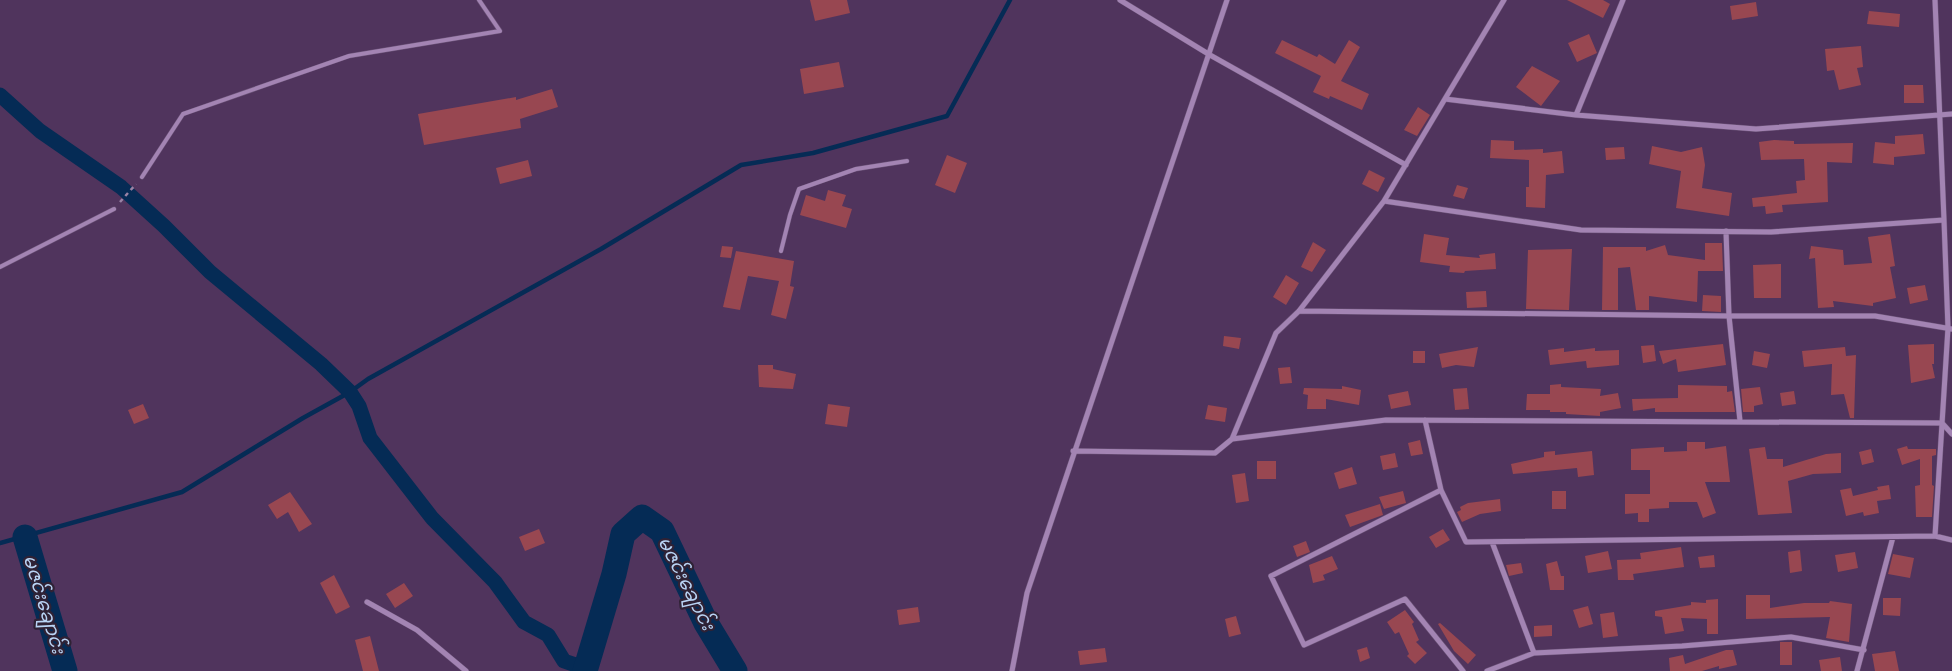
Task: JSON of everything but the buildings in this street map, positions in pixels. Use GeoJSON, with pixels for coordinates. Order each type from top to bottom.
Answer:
{"type":"FeatureCollection","features":[{"type":"Feature","properties":{"kind":"street"},"geometry":{"type":"LineString","coordinates":[[1120,0],[1210,54],[1406,165]]}},
{"type":"Feature","properties":{"kind":"street"},"geometry":{"type":"LineString","coordinates":[[1012,671],[1027,593],[1073,451],[1227,0]]}},
{"type":"Feature","properties":{"kind":"street"},"geometry":{"type":"LineString","coordinates":[[1073,451],[1216,453],[1232,439],[1276,332],[1299,311],[1384,202],[1504,0]]}},
{"type":"Feature","properties":{"kind":"street"},"geometry":{"type":"LineString","coordinates":[[1576,115],[1623,0]]}},
{"type":"Feature","properties":{"kind":"street"},"geometry":{"type":"LineString","coordinates":[[1934,536],[1950,329],[1938,115],[1935,0]]}},
{"type":"Feature","properties":{"kind":"street"},"geometry":{"type":"LineString","coordinates":[[1445,99],[1576,115],[1756,129],[1952,114]]}},
{"type":"Feature","properties":{"kind":"street"},"geometry":{"type":"LineString","coordinates":[[1384,202],[1581,230],[1771,232],[1944,220]]}},
{"type":"Feature","properties":{"kind":"street"},"geometry":{"type":"LineString","coordinates":[[1726,231],[1729,316],[1740,420]]}},
{"type":"Feature","properties":{"kind":"street"},"geometry":{"type":"LineString","coordinates":[[1299,311],[1875,316],[1950,329]]}},
{"type":"Feature","properties":{"kind":"street"},"geometry":{"type":"LineString","coordinates":[[1232,439],[1386,420],[1740,420],[1942,423],[1952,434]]}},
{"type":"Feature","properties":{"kind":"street"},"geometry":{"type":"LineString","coordinates":[[1425,420],[1441,490],[1466,542],[1934,536],[1952,540]]}},
{"type":"Feature","properties":{"kind":"street"},"geometry":{"type":"LineString","coordinates":[[1441,490],[1271,576],[1304,645],[1405,599],[1463,671]]}},
{"type":"Feature","properties":{"kind":"street"},"geometry":{"type":"LineString","coordinates":[[1857,671],[1893,537]]}},
{"type":"Feature","properties":{"kind":"street"},"geometry":{"type":"LineString","coordinates":[[1492,542],[1534,653]]}},
{"type":"Feature","properties":{"kind":"street"},"geometry":{"type":"LineString","coordinates":[[367,602],[417,630],[466,671]]}},
{"type":"Feature","properties":{"kind":"street"},"geometry":{"type":"LineString","coordinates":[[1487,671],[1534,653],[1682,646],[1791,637],[1864,650]]}},
{"type":"Feature","properties":{"kind":"lane"},"geometry":{"type":"LineString","coordinates":[[142,177],[183,114],[349,56],[500,31],[479,0]]}},
{"type":"Feature","properties":{"kind":"lane"},"geometry":{"type":"LineString","coordinates":[[781,251],[799,189],[856,169],[907,161]]}},
{"type":"Feature","properties":{"kind":"lane"},"geometry":{"type":"LineString","coordinates":[[0,267],[114,209]]}},
{"type":"Feature","properties":{"kind":"path"},"geometry":{"type":"LineString","coordinates":[[114,209],[142,177]]}},
{"type":"Feature","properties":{"kind":"waterway"},"geometry":{"type":"LineString","coordinates":[[0,543],[182,492],[303,418],[350,392],[368,379],[601,249],[741,165],[813,153],[947,116],[1010,0]]}},
{"type":"Feature","properties":{"kind":"waterway"},"geometry":{"type":"LineString","coordinates":[[0,95],[40,131],[121,187],[210,272],[321,364],[350,392],[359,406],[370,438],[432,518],[495,582],[524,622],[548,635],[564,661],[585,668]]}},
{"type":"Feature","properties":{"kind":"waterway","name":"မဇင်းချောင်း"},"geometry":{"type":"LineString","coordinates":[[585,671],[614,574],[623,534],[642,517],[662,531],[706,623],[735,671]]}},
{"type":"Feature","properties":{"kind":"waterway","name":"မဇင်းချောင်း"},"geometry":{"type":"LineString","coordinates":[[25,537],[65,671]]}}]}
